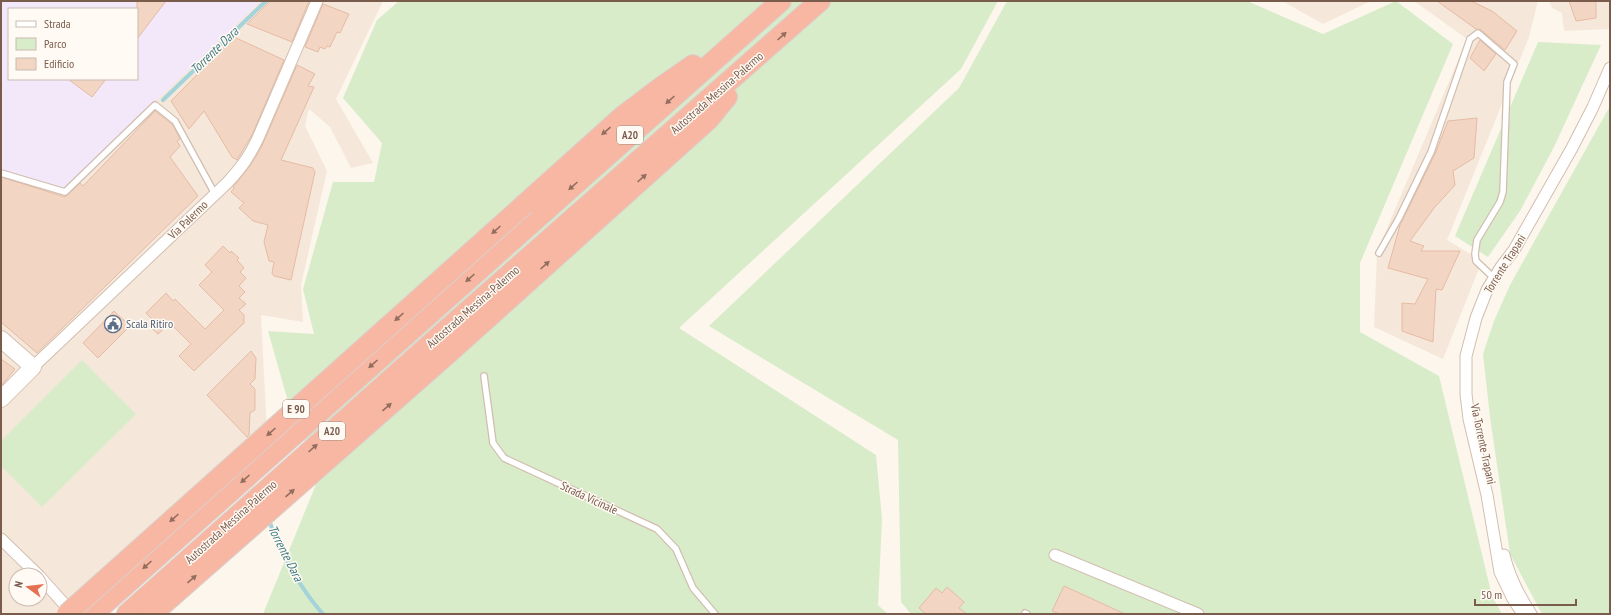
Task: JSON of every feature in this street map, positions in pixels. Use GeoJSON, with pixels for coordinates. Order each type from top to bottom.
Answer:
{"type":"FeatureCollection","features":[{"type":"Feature","properties":{"kind":"highway","name":"Autostrada Messina-Palermo"},"geometry":{"type":"LineString","coordinates":[[93,614],[781,1]]}},
{"type":"Feature","properties":{"kind":"highway","name":"Autostrada Messina-Palermo"},"geometry":{"type":"LineString","coordinates":[[127,614],[438,337],[820,1]]}},
{"type":"Feature","properties":{"kind":"highway","name":"E 90"},"geometry":{"type":"LineString","coordinates":[[67,614],[623,116],[710,53],[741,36]]}},
{"type":"Feature","properties":{"kind":"highway"},"geometry":{"type":"LineString","coordinates":[[152,614],[709,119],[759,56]]}},
{"type":"Feature","properties":{"kind":"main road"},"geometry":{"type":"LineString","coordinates":[[1,339],[33,367]]}},
{"type":"Feature","properties":{"kind":"main road","name":"Via Palermo"},"geometry":{"type":"LineString","coordinates":[[1,399],[33,367]]}},
{"type":"Feature","properties":{"kind":"street","name":"Via Palermo"},"geometry":{"type":"LineString","coordinates":[[33,367],[215,194],[235,174],[248,158],[317,1]]}},
{"type":"Feature","properties":{"kind":"street","name":"Torrente Trapani"},"geometry":{"type":"LineString","coordinates":[[1522,614],[1500,572],[1487,495],[1469,419],[1466,394],[1466,356],[1481,305],[1494,278],[1514,250],[1572,148],[1593,107],[1610,68]]}},
{"type":"Feature","properties":{"kind":"street","name":"Via Torrente Trapani"},"geometry":{"type":"LineString","coordinates":[[1531,614],[1507,568],[1494,494],[1476,418],[1472,394],[1473,356],[1482,319],[1494,290],[1505,272],[1520,253],[1579,150],[1610,85]]}},
{"type":"Feature","properties":{"kind":"street"},"geometry":{"type":"LineString","coordinates":[[1,539],[30,567]]}},
{"type":"Feature","properties":{"kind":"street"},"geometry":{"type":"LineString","coordinates":[[1056,555],[1198,614]]}},
{"type":"Feature","properties":{"kind":"street"},"geometry":{"type":"LineString","coordinates":[[48,586],[74,614]]}},
{"type":"Feature","properties":{"kind":"lane"},"geometry":{"type":"LineString","coordinates":[[1379,253],[1431,152],[1470,39],[1478,33],[1514,64],[1507,82],[1503,192],[1500,202],[1477,240],[1475,254],[1476,261],[1494,278]]}},
{"type":"Feature","properties":{"kind":"lane"},"geometry":{"type":"LineString","coordinates":[[1,173],[65,192],[155,105],[175,121],[215,194]]}},
{"type":"Feature","properties":{"kind":"lane","name":"Strada Vicinale"},"geometry":{"type":"LineString","coordinates":[[484,376],[493,443],[504,458],[657,529],[676,549],[693,588],[715,614]]}},
{"type":"Feature","properties":{"kind":"shaded area"},"geometry":{"type":"Polygon","coordinates":[[[1,1],[383,1],[336,99],[373,163],[351,168],[330,127],[309,109],[305,126],[327,171],[301,285],[303,322],[261,315],[267,433],[60,614],[1,614],[1,1]]]}},
{"type":"Feature","properties":{"kind":"shaded area"},"geometry":{"type":"Polygon","coordinates":[[[1,1],[261,1],[64,188],[26,178],[21,175],[1,171],[1,1]]]}},
{"type":"Feature","properties":{"kind":"shaded area"},"geometry":{"type":"Polygon","coordinates":[[[1282,1],[1371,1],[1323,24],[1282,1]]]}},
{"type":"Feature","properties":{"kind":"shaded area"},"geometry":{"type":"Polygon","coordinates":[[[1414,1],[1538,1],[1529,37],[1447,240],[1482,261],[1443,359],[1374,327],[1377,252],[1467,39],[1414,1]]]}},
{"type":"Feature","properties":{"kind":"shaded area"},"geometry":{"type":"Polygon","coordinates":[[[1549,1],[1610,1],[1609,29],[1564,31],[1562,13],[1552,8],[1549,1]]]}},
{"type":"Feature","properties":{"kind":"green space"},"geometry":{"type":"Polygon","coordinates":[[[399,1],[998,1],[961,69],[679,328],[876,455],[882,519],[878,605],[888,614],[263,614],[319,477],[287,398],[268,331],[314,334],[303,289],[333,182],[374,182],[382,143],[343,98],[377,20],[399,1]]]}},
{"type":"Feature","properties":{"kind":"green space"},"geometry":{"type":"Polygon","coordinates":[[[1007,1],[1247,1],[1323,34],[1396,1],[1453,44],[1360,263],[1360,332],[1439,376],[1492,596],[1502,614],[911,614],[901,602],[898,440],[709,326],[959,88],[1007,1]]]}},
{"type":"Feature","properties":{"kind":"green space"},"geometry":{"type":"Polygon","coordinates":[[[1538,42],[1601,45],[1554,147],[1520,211],[1488,257],[1455,236],[1538,42]]]}},
{"type":"Feature","properties":{"kind":"green space"},"geometry":{"type":"Polygon","coordinates":[[[1610,106],[1610,614],[1542,614],[1510,554],[1490,417],[1483,354],[1494,321],[1510,285],[1610,106]]]}},
{"type":"Feature","properties":{"kind":"green space"},"geometry":{"type":"Polygon","coordinates":[[[82,360],[136,414],[42,507],[1,466],[1,441],[82,360]]]}},
{"type":"Feature","properties":{"kind":"building"},"geometry":{"type":"Polygon","coordinates":[[[137,1],[166,1],[138,38],[137,1]]]}},
{"type":"Feature","properties":{"kind":"building"},"geometry":{"type":"Polygon","coordinates":[[[270,1],[309,1],[292,42],[247,24],[270,1]]]}},
{"type":"Feature","properties":{"kind":"building"},"geometry":{"type":"Polygon","coordinates":[[[1437,1],[1471,1],[1492,11],[1517,31],[1505,50],[1481,30],[1476,29],[1437,1]]]}},
{"type":"Feature","properties":{"kind":"building"},"geometry":{"type":"Polygon","coordinates":[[[1569,1],[1596,1],[1596,18],[1576,21],[1569,1]]]}},
{"type":"Feature","properties":{"kind":"building"},"geometry":{"type":"Polygon","coordinates":[[[323,4],[349,14],[340,33],[337,32],[330,47],[327,46],[325,49],[320,47],[318,52],[305,47],[323,4]]]}},
{"type":"Feature","properties":{"kind":"building"},"geometry":{"type":"Polygon","coordinates":[[[234,37],[284,60],[252,135],[237,160],[232,157],[204,111],[189,129],[171,101],[234,37]]]}},
{"type":"Feature","properties":{"kind":"building"},"geometry":{"type":"Polygon","coordinates":[[[1480,40],[1496,54],[1484,71],[1470,58],[1480,40]]]}},
{"type":"Feature","properties":{"kind":"building"},"geometry":{"type":"Polygon","coordinates":[[[297,65],[315,74],[308,86],[314,87],[281,160],[313,168],[315,172],[291,280],[274,276],[272,273],[274,262],[269,261],[264,242],[268,225],[253,221],[239,208],[244,203],[231,192],[261,148],[297,65]]]}},
{"type":"Feature","properties":{"kind":"building"},"geometry":{"type":"Polygon","coordinates":[[[69,80],[105,80],[92,97],[69,80]]]}},
{"type":"Feature","properties":{"kind":"building"},"geometry":{"type":"Polygon","coordinates":[[[155,111],[173,125],[180,139],[177,141],[180,146],[170,157],[198,196],[37,353],[1,322],[1,177],[65,197],[80,183],[83,186],[155,111]]]}},
{"type":"Feature","properties":{"kind":"building"},"geometry":{"type":"Polygon","coordinates":[[[1477,118],[1474,158],[1453,171],[1455,185],[1434,208],[1410,241],[1424,246],[1421,251],[1460,251],[1442,290],[1436,289],[1433,342],[1402,331],[1402,303],[1415,304],[1428,279],[1388,268],[1400,225],[1435,154],[1448,121],[1477,118]]]}},
{"type":"Feature","properties":{"kind":"building"},"geometry":{"type":"Polygon","coordinates":[[[223,246],[230,253],[231,251],[239,258],[237,260],[244,268],[240,272],[246,278],[239,286],[245,292],[239,298],[246,304],[239,310],[244,315],[244,323],[194,371],[179,356],[191,344],[170,323],[158,334],[148,325],[153,320],[146,313],[166,293],[173,301],[175,299],[205,329],[224,310],[199,285],[212,272],[205,265],[223,246]]]}},
{"type":"Feature","properties":{"kind":"building"},"geometry":{"type":"Polygon","coordinates":[[[114,311],[130,326],[98,358],[83,343],[114,311]]]}},
{"type":"Feature","properties":{"kind":"building"},"geometry":{"type":"Polygon","coordinates":[[[251,351],[256,358],[255,379],[250,384],[255,389],[255,410],[250,413],[249,435],[247,437],[207,395],[251,351]]]}},
{"type":"Feature","properties":{"kind":"building"},"geometry":{"type":"Polygon","coordinates":[[[1,359],[15,369],[1,386],[1,359]]]}},
{"type":"Feature","properties":{"kind":"building"},"geometry":{"type":"Polygon","coordinates":[[[1064,586],[1125,614],[1060,614],[1052,611],[1064,586]]]}},
{"type":"Feature","properties":{"kind":"building"},"geometry":{"type":"Polygon","coordinates":[[[947,587],[964,602],[959,608],[967,614],[926,614],[919,608],[936,588],[942,593],[947,587]]]}},
{"type":"Feature","properties":{"kind":"waterway","name":"Torrente Dara"},"geometry":{"type":"LineString","coordinates":[[163,100],[266,1]]}},
{"type":"Feature","properties":{"kind":"waterway","name":"Torrente Dara"},"geometry":{"type":"LineString","coordinates":[[269,520],[285,557],[299,582],[323,614]]}},
{"type":"Feature","properties":{"kind":"place","name":"Scala Ritiro"},"geometry":{"type":"Point","coordinates":[113,324]}}]}
